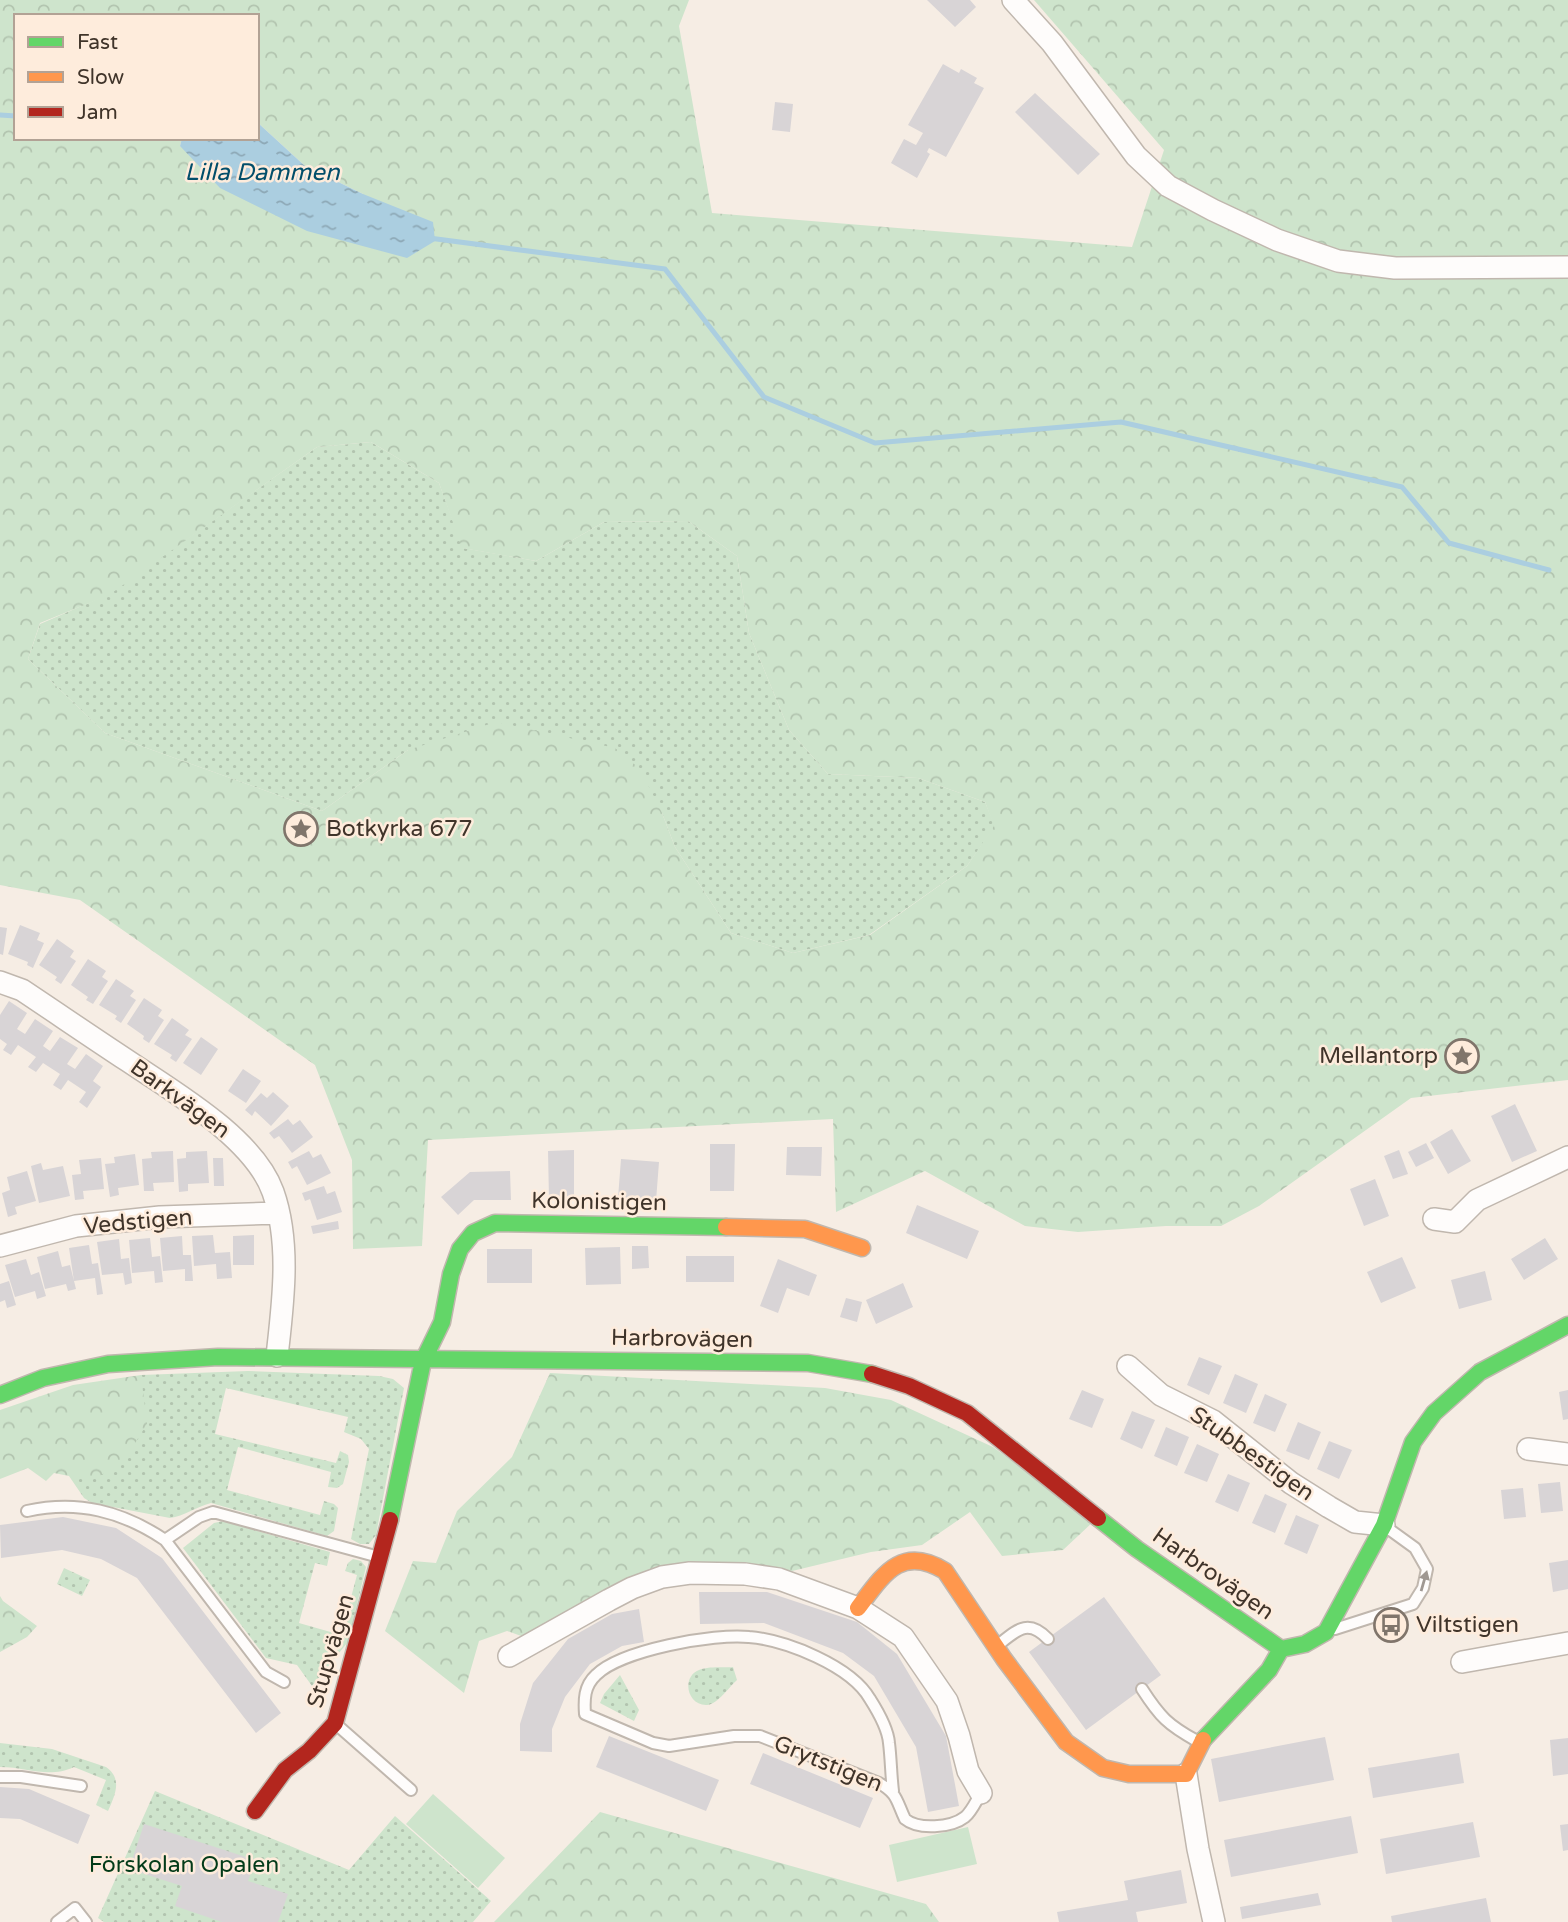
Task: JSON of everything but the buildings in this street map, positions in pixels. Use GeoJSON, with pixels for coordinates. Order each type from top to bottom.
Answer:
{"type":"FeatureCollection","features":[{"type":"Feature","properties":{"kind":"street"},"geometry":{"type":"LineString","coordinates":[[1013,0],[1052,43],[1136,156],[1168,186],[1223,215],[1277,240],[1338,261],[1417,268],[1568,267]]}},
{"type":"Feature","properties":{"kind":"street","name":"Barkvägen"},"geometry":{"type":"LineString","coordinates":[[0,982],[22,990],[195,1106],[235,1139],[259,1167],[272,1190],[282,1242],[283,1284],[277,1356]]}},
{"type":"Feature","properties":{"kind":"street"},"geometry":{"type":"LineString","coordinates":[[1434,1219],[1455,1222],[1477,1200],[1568,1157]]}},
{"type":"Feature","properties":{"kind":"street","name":"Vedstigen"},"geometry":{"type":"LineString","coordinates":[[0,1246],[76,1226],[160,1217],[278,1213]]}},
{"type":"Feature","properties":{"kind":"street","name":"Kolonistigen"},"geometry":{"type":"LineString","coordinates":[[423,1361],[442,1322],[451,1274],[460,1249],[473,1233],[495,1223],[806,1229],[862,1248]]}},
{"type":"Feature","properties":{"kind":"street"},"geometry":{"type":"LineString","coordinates":[[1214,1922],[1198,1849],[1186,1774],[1200,1743],[1269,1670],[1282,1649],[1304,1644],[1326,1632],[1384,1525],[1413,1442],[1434,1413],[1480,1372],[1568,1325]]}},
{"type":"Feature","properties":{"kind":"street","name":"Harbrovägen"},"geometry":{"type":"LineString","coordinates":[[0,1395],[43,1378],[107,1364],[277,1356],[423,1361],[449,1359],[808,1363],[862,1371],[909,1386],[967,1413],[1137,1549],[1282,1649]]}},
{"type":"Feature","properties":{"kind":"street","name":"Stupvägen"},"geometry":{"type":"LineString","coordinates":[[255,1811],[285,1770],[309,1751],[335,1723],[381,1558],[423,1361]]}},
{"type":"Feature","properties":{"kind":"street","name":"Stubbestigen"},"geometry":{"type":"LineString","coordinates":[[1128,1366],[1161,1395],[1213,1421],[1291,1483],[1329,1507],[1355,1522],[1384,1525]]}},
{"type":"Feature","properties":{"kind":"street"},"geometry":{"type":"LineString","coordinates":[[1528,1449],[1568,1454]]}},
{"type":"Feature","properties":{"kind":"street"},"geometry":{"type":"LineString","coordinates":[[858,1608],[887,1571],[904,1561],[917,1557],[935,1563],[944,1571],[1066,1742],[1102,1768],[1129,1774],[1186,1774]]}},
{"type":"Feature","properties":{"kind":"street","name":"Grytstigen"},"geometry":{"type":"LineString","coordinates":[[509,1656],[632,1588],[662,1577],[690,1573],[745,1574],[779,1579],[858,1608],[903,1637],[947,1701],[968,1771],[981,1793]]}},
{"type":"Feature","properties":{"kind":"street"},"geometry":{"type":"LineString","coordinates":[[1462,1662],[1568,1643]]}},
{"type":"Feature","properties":{"kind":"lane","name":"Stupvägen"},"geometry":{"type":"LineString","coordinates":[[27,1511],[52,1506],[81,1506],[146,1527],[165,1540],[266,1672],[285,1682]]}},
{"type":"Feature","properties":{"kind":"lane"},"geometry":{"type":"LineString","coordinates":[[165,1540],[199,1517],[214,1512],[381,1558]]}},
{"type":"Feature","properties":{"kind":"lane"},"geometry":{"type":"LineString","coordinates":[[1326,1632],[1413,1604],[1423,1588],[1427,1569],[1415,1548],[1384,1525]]}},
{"type":"Feature","properties":{"kind":"lane"},"geometry":{"type":"LineString","coordinates":[[996,1647],[1014,1632],[1027,1627],[1038,1629],[1048,1639]]}},
{"type":"Feature","properties":{"kind":"lane","name":"Grytstigen"},"geometry":{"type":"LineString","coordinates":[[893,1791],[760,1736],[734,1736],[669,1746],[653,1742],[585,1714],[585,1690],[595,1675],[622,1658],[660,1648],[726,1636],[751,1637],[786,1646],[825,1661],[853,1678],[870,1697],[889,1740],[893,1791],[905,1819],[911,1824],[927,1827],[961,1820],[969,1814],[981,1793]]}},
{"type":"Feature","properties":{"kind":"lane"},"geometry":{"type":"LineString","coordinates":[[1142,1689],[1158,1714],[1173,1728],[1200,1743]]}},
{"type":"Feature","properties":{"kind":"lane"},"geometry":{"type":"LineString","coordinates":[[335,1723],[411,1790]]}},
{"type":"Feature","properties":{"kind":"lane"},"geometry":{"type":"LineString","coordinates":[[0,1777],[21,1777],[81,1786]]}},
{"type":"Feature","properties":{"kind":"lane"},"geometry":{"type":"LineString","coordinates":[[57,1922],[75,1908],[86,1922]]}},
{"type":"Feature","properties":{"kind":"green space"},"geometry":{"type":"Polygon","coordinates":[[[0,0],[689,0],[679,26],[712,213],[1132,247],[1164,150],[1034,0],[1568,0],[1568,1080],[1411,1098],[1259,1206],[1221,1226],[1166,1226],[1078,1232],[1025,1226],[925,1171],[836,1212],[833,1119],[428,1140],[422,1246],[353,1249],[352,1160],[315,1065],[80,900],[0,885],[0,0]],[[371,442],[317,447],[109,595],[40,623],[28,659],[105,733],[322,811],[408,750],[496,722],[615,748],[640,769],[675,847],[731,933],[793,953],[870,935],[967,866],[994,826],[985,802],[918,778],[828,774],[789,730],[749,633],[737,556],[688,521],[604,522],[536,561],[462,548],[439,483],[371,442]]]}},
{"type":"Feature","properties":{"kind":"green space"},"geometry":{"type":"Polygon","coordinates":[[[371,442],[439,483],[463,548],[536,561],[604,522],[688,521],[737,556],[749,633],[789,730],[828,774],[918,778],[985,802],[995,826],[967,866],[869,935],[793,953],[731,933],[675,847],[662,813],[408,750],[322,811],[105,733],[28,659],[40,624],[109,594],[317,447],[371,442]]]}},
{"type":"Feature","properties":{"kind":"green space"},"geometry":{"type":"Polygon","coordinates":[[[248,1371],[379,1376],[393,1379],[404,1388],[376,1535],[369,1544],[360,1544],[351,1539],[369,1449],[361,1439],[344,1432],[348,1417],[226,1388],[215,1434],[336,1463],[340,1451],[348,1455],[349,1462],[343,1484],[337,1488],[328,1487],[331,1472],[238,1447],[227,1490],[320,1515],[324,1501],[334,1504],[338,1508],[334,1531],[327,1536],[211,1503],[170,1518],[92,1503],[84,1498],[69,1476],[100,1476],[141,1375],[248,1371]]]}},
{"type":"Feature","properties":{"kind":"green space"},"geometry":{"type":"Polygon","coordinates":[[[550,1373],[825,1388],[891,1400],[993,1447],[1094,1521],[1063,1550],[1002,1556],[970,1512],[922,1545],[871,1552],[788,1572],[740,1563],[690,1565],[524,1637],[507,1631],[479,1641],[464,1693],[385,1631],[413,1561],[436,1563],[457,1511],[512,1457],[550,1373]]]}},
{"type":"Feature","properties":{"kind":"green space"},"geometry":{"type":"Polygon","coordinates":[[[141,1375],[147,1424],[127,1456],[100,1476],[54,1473],[46,1481],[28,1468],[0,1479],[0,1410],[73,1385],[141,1375]]]}},
{"type":"Feature","properties":{"kind":"green space"},"geometry":{"type":"Polygon","coordinates":[[[223,1521],[330,1552],[327,1566],[315,1563],[299,1623],[341,1635],[357,1575],[345,1571],[353,1559],[361,1561],[366,1567],[348,1642],[312,1686],[297,1665],[266,1658],[183,1548],[214,1523],[223,1521]]]}},
{"type":"Feature","properties":{"kind":"green space"},"geometry":{"type":"Polygon","coordinates":[[[64,1568],[90,1580],[82,1596],[57,1584],[64,1568]]]}},
{"type":"Feature","properties":{"kind":"green space"},"geometry":{"type":"Polygon","coordinates":[[[0,1596],[37,1626],[27,1637],[0,1652],[0,1596]]]}},
{"type":"Feature","properties":{"kind":"green space"},"geometry":{"type":"Polygon","coordinates":[[[733,1667],[737,1680],[715,1702],[700,1704],[691,1696],[688,1684],[693,1674],[707,1668],[733,1667]]]}},
{"type":"Feature","properties":{"kind":"green space"},"geometry":{"type":"Polygon","coordinates":[[[620,1675],[639,1710],[634,1721],[600,1703],[620,1675]]]}},
{"type":"Feature","properties":{"kind":"green space"},"geometry":{"type":"Polygon","coordinates":[[[0,1743],[52,1749],[106,1767],[116,1782],[108,1811],[96,1805],[106,1780],[74,1767],[47,1772],[0,1767],[0,1743]]]}},
{"type":"Feature","properties":{"kind":"green space","name":"Förskolan Opalen"},"geometry":{"type":"Polygon","coordinates":[[[155,1791],[349,1870],[395,1816],[491,1901],[473,1922],[104,1922],[98,1918],[155,1791]]]}},
{"type":"Feature","properties":{"kind":"green space"},"geometry":{"type":"Polygon","coordinates":[[[433,1794],[505,1858],[478,1888],[406,1824],[433,1794]]]}},
{"type":"Feature","properties":{"kind":"green space"},"geometry":{"type":"Polygon","coordinates":[[[600,1812],[926,1904],[939,1922],[494,1922],[600,1812]]]}},
{"type":"Feature","properties":{"kind":"green space"},"geometry":{"type":"Polygon","coordinates":[[[968,1827],[977,1864],[897,1882],[889,1845],[968,1827]]]}},
{"type":"Feature","properties":{"kind":"water","name":"Lilla Dammen"},"geometry":{"type":"Polygon","coordinates":[[[259,124],[305,166],[363,194],[433,222],[435,241],[407,258],[307,231],[220,188],[180,146],[182,140],[259,140],[259,124]]]}},
{"type":"Feature","properties":{"kind":"waterway"},"geometry":{"type":"LineString","coordinates":[[0,115],[14,116]]}},
{"type":"Feature","properties":{"kind":"waterway"},"geometry":{"type":"LineString","coordinates":[[429,238],[665,269],[764,397],[875,443],[1121,422],[1402,487],[1449,543],[1549,570]]}},
{"type":"Feature","properties":{"kind":"traffic: fast"},"geometry":{"type":"LineString","coordinates":[[390,1520],[423,1361],[442,1322],[451,1274],[460,1249],[473,1233],[495,1223],[726,1227]]}},
{"type":"Feature","properties":{"kind":"traffic: fast"},"geometry":{"type":"LineString","coordinates":[[1281,1649],[1305,1644],[1326,1632],[1384,1525],[1413,1442],[1434,1413],[1480,1372],[1568,1325]]}},
{"type":"Feature","properties":{"kind":"traffic: fast"},"geometry":{"type":"LineString","coordinates":[[0,1395],[43,1378],[108,1364],[218,1357],[808,1363],[872,1374]]}},
{"type":"Feature","properties":{"kind":"traffic: fast"},"geometry":{"type":"LineString","coordinates":[[1098,1518],[1137,1549],[1281,1649]]}},
{"type":"Feature","properties":{"kind":"traffic: fast"},"geometry":{"type":"LineString","coordinates":[[1203,1740],[1269,1670],[1281,1649]]}},
{"type":"Feature","properties":{"kind":"traffic: slow"},"geometry":{"type":"LineString","coordinates":[[726,1227],[805,1229],[862,1248]]}},
{"type":"Feature","properties":{"kind":"traffic: slow"},"geometry":{"type":"LineString","coordinates":[[858,1608],[876,1584],[894,1567],[905,1562],[930,1563],[945,1571],[1004,1659],[1066,1742],[1103,1768],[1129,1774],[1186,1774],[1203,1740]]}},
{"type":"Feature","properties":{"kind":"traffic: jam"},"geometry":{"type":"LineString","coordinates":[[872,1374],[909,1386],[967,1413],[1098,1518]]}},
{"type":"Feature","properties":{"kind":"traffic: jam"},"geometry":{"type":"LineString","coordinates":[[255,1811],[285,1770],[309,1751],[335,1723],[390,1520]]}},
{"type":"Feature","properties":{"kind":"place","name":"Botkyrka 677"},"geometry":{"type":"Point","coordinates":[301,829]}},
{"type":"Feature","properties":{"kind":"place","name":"Mellantorp"},"geometry":{"type":"Point","coordinates":[1462,1056]}},
{"type":"Feature","properties":{"kind":"place","name":"Viltstigen"},"geometry":{"type":"Point","coordinates":[1391,1625]}}]}
